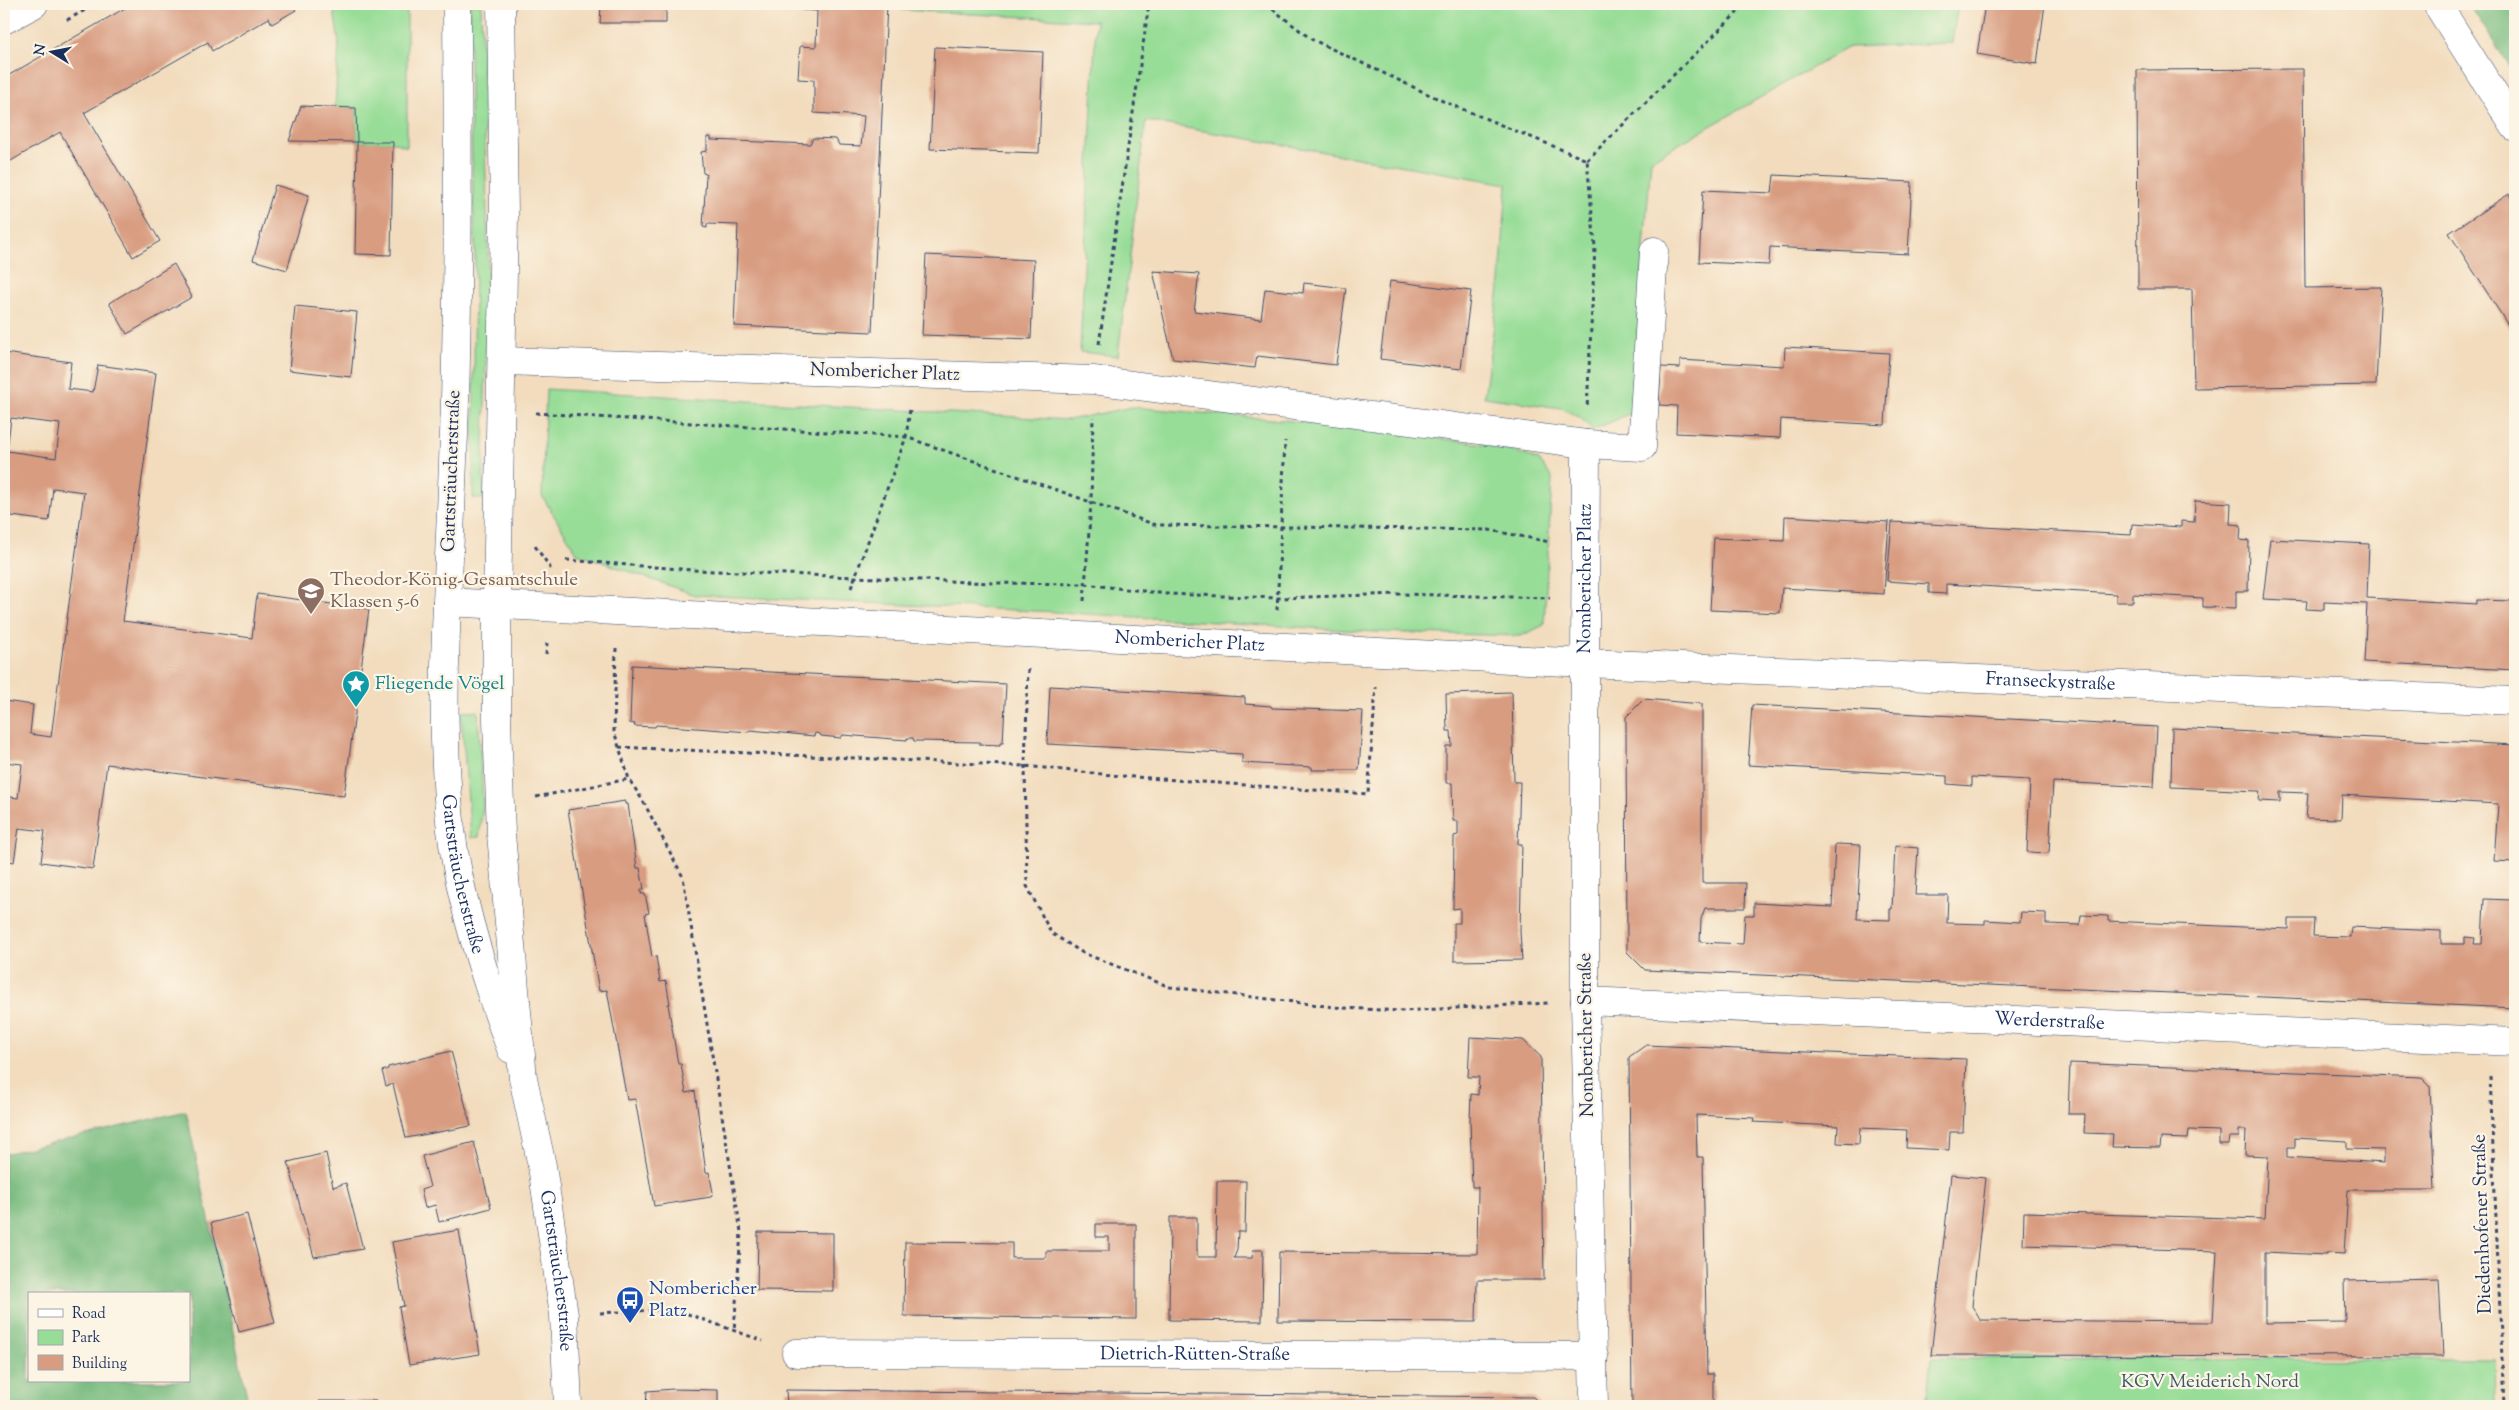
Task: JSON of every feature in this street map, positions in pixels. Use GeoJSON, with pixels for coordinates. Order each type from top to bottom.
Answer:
{"type":"FeatureCollection","features":[{"type":"Feature","properties":{"kind":"street"},"geometry":{"type":"LineString","coordinates":[[4,20],[34,4]]}},
{"type":"Feature","properties":{"kind":"street","name":"Gartsträucherstraße"},"geometry":{"type":"LineString","coordinates":[[457,4],[458,157],[452,486],[444,724],[452,831],[461,880],[486,985],[523,1078]]}},
{"type":"Feature","properties":{"kind":"street","name":"Gartsträucherstraße"},"geometry":{"type":"LineString","coordinates":[[501,4],[504,216],[497,604],[497,720],[501,834],[523,1078],[542,1166],[564,1315],[568,1406]]}},
{"type":"Feature","properties":{"kind":"street"},"geometry":{"type":"LineString","coordinates":[[2437,4],[2515,126]]}},
{"type":"Feature","properties":{"kind":"street"},"geometry":{"type":"LineString","coordinates":[[1586,444],[1642,447],[1654,251]]}},
{"type":"Feature","properties":{"kind":"street","name":"Nombericher Platz"},"geometry":{"type":"LineString","coordinates":[[448,602],[1585,663],[1586,444],[1093,380],[502,361]]}},
{"type":"Feature","properties":{"kind":"street","name":"Franseckystraße"},"geometry":{"type":"LineString","coordinates":[[1585,663],[2515,701]]}},
{"type":"Feature","properties":{"kind":"street","name":"Nombericher Straße"},"geometry":{"type":"LineString","coordinates":[[1585,663],[1585,1001],[1594,1406]]}},
{"type":"Feature","properties":{"kind":"street","name":"Werderstraße"},"geometry":{"type":"LineString","coordinates":[[1585,1001],[2502,1041]]}},
{"type":"Feature","properties":{"kind":"street","name":"Dietrich-Rütten-Straße"},"geometry":{"type":"LineString","coordinates":[[796,1353],[1594,1356]]}},
{"type":"Feature","properties":{"kind":"path"},"geometry":{"type":"LineString","coordinates":[[1081,636],[1091,503],[1093,380],[1149,4]]}},
{"type":"Feature","properties":{"kind":"path"},"geometry":{"type":"LineString","coordinates":[[1266,4],[1311,39],[1445,102],[1587,160]]}},
{"type":"Feature","properties":{"kind":"path"},"geometry":{"type":"LineString","coordinates":[[1587,160],[1746,4]]}},
{"type":"Feature","properties":{"kind":"path"},"geometry":{"type":"LineString","coordinates":[[1586,444],[1594,247],[1587,160]]}},
{"type":"Feature","properties":{"kind":"path"},"geometry":{"type":"LineString","coordinates":[[838,623],[906,437],[915,374]]}},
{"type":"Feature","properties":{"kind":"path"},"geometry":{"type":"LineString","coordinates":[[1275,646],[1280,525],[1288,406]]}},
{"type":"Feature","properties":{"kind":"path"},"geometry":{"type":"LineString","coordinates":[[536,413],[906,437],[1156,525],[1280,525],[1489,530],[1585,548]]}},
{"type":"Feature","properties":{"kind":"path"},"geometry":{"type":"LineString","coordinates":[[566,560],[693,570],[994,583],[1085,584],[1167,594],[1278,598],[1400,594],[1585,599]]}},
{"type":"Feature","properties":{"kind":"path"},"geometry":{"type":"LineString","coordinates":[[617,611],[614,731],[629,780],[644,801],[683,877],[741,1232],[734,1331]]}},
{"type":"Feature","properties":{"kind":"path"},"geometry":{"type":"LineString","coordinates":[[1029,633],[1025,766],[1027,886],[1052,933],[1083,953],[1170,987],[1343,1008],[1401,1011],[1585,1001]]}},
{"type":"Feature","properties":{"kind":"path"},"geometry":{"type":"LineString","coordinates":[[619,747],[1025,766],[1121,776],[1368,794],[1379,652]]}},
{"type":"Feature","properties":{"kind":"path"},"geometry":{"type":"LineString","coordinates":[[501,804],[629,780]]}},
{"type":"Feature","properties":{"kind":"path","name":"Diedenhofener Straße"},"geometry":{"type":"LineString","coordinates":[[2502,1041],[2504,1406]]}},
{"type":"Feature","properties":{"kind":"path"},"geometry":{"type":"LineString","coordinates":[[564,1315],[674,1309],[796,1353]]}},
{"type":"Feature","properties":{"kind":"green space"},"geometry":{"type":"Polygon","coordinates":[[[333,4],[407,4],[407,147],[393,142],[357,142],[356,108],[335,108],[339,43],[333,4]]]}},
{"type":"Feature","properties":{"kind":"green space"},"geometry":{"type":"Polygon","coordinates":[[[470,4],[481,4],[488,249],[483,499],[473,498],[475,249],[470,102],[470,4]]]}},
{"type":"Feature","properties":{"kind":"green space"},"geometry":{"type":"Polygon","coordinates":[[[902,4],[1958,4],[1952,43],[1849,47],[1651,160],[1631,413],[1593,430],[1579,417],[1561,408],[1484,397],[1500,281],[1507,184],[1146,121],[1118,356],[1080,352],[1096,21],[901,10],[902,4]]]}},
{"type":"Feature","properties":{"kind":"green space"},"geometry":{"type":"Polygon","coordinates":[[[2469,4],[2515,4],[2515,75],[2469,4]]]}},
{"type":"Feature","properties":{"kind":"green space"},"geometry":{"type":"Polygon","coordinates":[[[546,389],[1069,420],[1132,407],[1293,421],[1501,446],[1539,460],[1552,478],[1544,625],[1521,636],[1375,632],[1056,612],[695,595],[577,553],[542,496],[546,389]]]}},
{"type":"Feature","properties":{"kind":"green space"},"geometry":{"type":"Polygon","coordinates":[[[478,711],[483,805],[479,837],[471,838],[461,712],[478,711]]]}},
{"type":"Feature","properties":{"kind":"green space"},"geometry":{"type":"Polygon","coordinates":[[[186,1111],[249,1406],[4,1406],[4,1154],[186,1111]]]}},
{"type":"Feature","properties":{"kind":"green space","name":"KGV Meiderich Nord"},"geometry":{"type":"Polygon","coordinates":[[[1931,1358],[2494,1359],[2495,1406],[1926,1406],[1931,1358]]]}},
{"type":"Feature","properties":{"kind":"building"},"geometry":{"type":"Polygon","coordinates":[[[132,4],[292,4],[296,10],[272,24],[269,18],[212,51],[208,42],[84,113],[160,241],[133,257],[60,132],[4,165],[4,78],[132,4]]]}},
{"type":"Feature","properties":{"kind":"building"},"geometry":{"type":"Polygon","coordinates":[[[601,4],[666,4],[666,23],[600,23],[601,4]]]}},
{"type":"Feature","properties":{"kind":"building"},"geometry":{"type":"Polygon","coordinates":[[[801,4],[887,4],[872,332],[734,326],[738,225],[707,224],[707,228],[703,227],[706,174],[703,173],[701,152],[707,151],[707,137],[711,137],[711,140],[810,144],[813,138],[836,139],[839,145],[861,146],[864,116],[814,113],[814,80],[798,79],[800,46],[816,47],[817,11],[801,10],[801,4]]]}},
{"type":"Feature","properties":{"kind":"building"},"geometry":{"type":"Polygon","coordinates":[[[1985,4],[2045,4],[2037,64],[1977,54],[1985,4]]]}},
{"type":"Feature","properties":{"kind":"building"},"geometry":{"type":"Polygon","coordinates":[[[935,47],[1043,52],[1039,153],[930,149],[935,47]]]}},
{"type":"Feature","properties":{"kind":"building"},"geometry":{"type":"Polygon","coordinates":[[[2303,69],[2305,288],[2381,287],[2376,385],[2194,388],[2192,289],[2138,289],[2137,70],[2303,69]]]}},
{"type":"Feature","properties":{"kind":"building"},"geometry":{"type":"Polygon","coordinates":[[[301,106],[356,108],[357,142],[289,141],[301,106]]]}},
{"type":"Feature","properties":{"kind":"building"},"geometry":{"type":"Polygon","coordinates":[[[357,142],[393,142],[391,255],[355,254],[357,142]]]}},
{"type":"Feature","properties":{"kind":"building"},"geometry":{"type":"Polygon","coordinates":[[[1774,175],[1912,182],[1908,254],[1770,247],[1769,265],[1699,262],[1703,190],[1772,193],[1774,175]]]}},
{"type":"Feature","properties":{"kind":"building"},"geometry":{"type":"Polygon","coordinates":[[[275,185],[309,195],[287,270],[253,260],[275,185]]]}},
{"type":"Feature","properties":{"kind":"building"},"geometry":{"type":"Polygon","coordinates":[[[2509,194],[2515,205],[2515,336],[2449,233],[2509,194]]]}},
{"type":"Feature","properties":{"kind":"building"},"geometry":{"type":"Polygon","coordinates":[[[926,255],[1034,260],[1031,339],[922,335],[926,255]]]}},
{"type":"Feature","properties":{"kind":"building"},"geometry":{"type":"Polygon","coordinates":[[[174,264],[192,297],[127,334],[109,303],[174,264]]]}},
{"type":"Feature","properties":{"kind":"building"},"geometry":{"type":"Polygon","coordinates":[[[1153,271],[1199,274],[1194,311],[1261,319],[1265,289],[1303,293],[1304,283],[1346,288],[1336,365],[1257,356],[1255,368],[1173,359],[1153,271]]]}},
{"type":"Feature","properties":{"kind":"building"},"geometry":{"type":"Polygon","coordinates":[[[1390,281],[1471,291],[1461,369],[1380,359],[1390,281]]]}},
{"type":"Feature","properties":{"kind":"building"},"geometry":{"type":"Polygon","coordinates":[[[295,306],[357,312],[351,377],[289,370],[295,306]]]}},
{"type":"Feature","properties":{"kind":"building"},"geometry":{"type":"Polygon","coordinates":[[[1785,347],[1889,353],[1885,425],[1781,419],[1780,438],[1676,433],[1677,406],[1659,405],[1661,367],[1680,368],[1680,360],[1784,366],[1785,347]]]}},
{"type":"Feature","properties":{"kind":"building","name":"Theodor-König-Gesamtschule Klassen 5-6"},"geometry":{"type":"Polygon","coordinates":[[[4,353],[71,362],[68,389],[93,392],[98,365],[156,373],[123,621],[252,638],[257,594],[369,609],[344,796],[107,764],[93,869],[41,862],[45,831],[19,828],[14,862],[4,860],[4,796],[18,798],[22,764],[4,762],[4,701],[33,705],[30,734],[51,737],[84,492],[53,488],[49,521],[4,515],[4,353]],[[11,418],[7,451],[56,458],[60,424],[11,418]]]}},
{"type":"Feature","properties":{"kind":"building"},"geometry":{"type":"Polygon","coordinates":[[[2195,501],[2231,503],[2230,524],[2241,525],[2240,540],[2249,541],[2248,591],[2236,591],[2236,608],[2203,607],[2203,598],[2133,594],[2133,602],[2116,602],[2116,594],[1946,584],[1946,594],[1929,593],[1929,584],[1887,581],[1892,522],[2131,535],[2132,524],[2181,527],[2181,521],[2194,522],[2195,501]]]}},
{"type":"Feature","properties":{"kind":"building"},"geometry":{"type":"Polygon","coordinates":[[[1785,516],[1889,522],[1884,594],[1782,588],[1780,613],[1710,610],[1714,538],[1784,541],[1785,516]]]}},
{"type":"Feature","properties":{"kind":"building"},"geometry":{"type":"Polygon","coordinates":[[[2270,539],[2369,544],[2367,598],[2477,604],[2477,600],[2515,601],[2515,670],[2364,662],[2367,604],[2324,602],[2324,610],[2306,609],[2307,601],[2263,599],[2270,539]]]}},
{"type":"Feature","properties":{"kind":"building"},"geometry":{"type":"Polygon","coordinates":[[[632,665],[1006,684],[1003,743],[1000,743],[1000,745],[979,744],[980,742],[914,741],[913,738],[907,738],[907,740],[843,735],[841,738],[821,736],[815,733],[814,736],[750,730],[749,732],[656,725],[655,727],[634,726],[635,724],[630,723],[632,665]]]}},
{"type":"Feature","properties":{"kind":"building"},"geometry":{"type":"Polygon","coordinates":[[[1050,686],[1245,697],[1245,704],[1271,706],[1272,708],[1363,711],[1359,770],[1312,770],[1312,767],[1242,763],[1242,754],[1047,744],[1050,686]]]}},
{"type":"Feature","properties":{"kind":"building"},"geometry":{"type":"Polygon","coordinates":[[[1512,692],[1514,782],[1520,782],[1518,844],[1522,844],[1520,932],[1522,960],[1454,961],[1454,923],[1460,923],[1460,908],[1453,909],[1454,836],[1458,835],[1458,821],[1453,821],[1452,783],[1446,783],[1446,746],[1452,746],[1451,731],[1447,731],[1446,694],[1512,692]]]}},
{"type":"Feature","properties":{"kind":"building"},"geometry":{"type":"Polygon","coordinates":[[[1644,699],[1702,704],[1702,883],[1746,883],[1745,908],[1705,908],[1701,919],[1700,942],[1743,944],[1745,915],[1754,915],[1754,903],[1832,907],[1835,844],[1861,845],[1857,919],[1890,920],[1895,846],[1918,848],[1915,895],[1948,895],[1947,923],[1985,924],[1985,920],[2020,922],[2021,912],[2046,913],[2046,924],[2080,925],[2081,915],[2108,916],[2108,921],[2289,929],[2289,919],[2314,919],[2313,936],[2350,937],[2351,927],[2441,931],[2441,944],[2465,944],[2465,937],[2475,938],[2474,944],[2482,944],[2484,899],[2513,900],[2511,947],[2515,947],[2515,1008],[1645,970],[1627,952],[1626,717],[1644,699]]]}},
{"type":"Feature","properties":{"kind":"building"},"geometry":{"type":"Polygon","coordinates":[[[1752,705],[2157,727],[2154,787],[2053,782],[2049,853],[2027,852],[2030,780],[1972,777],[1972,786],[1947,784],[1947,776],[1748,765],[1752,705]]]}},
{"type":"Feature","properties":{"kind":"building"},"geometry":{"type":"Polygon","coordinates":[[[2172,728],[2515,745],[2515,862],[2494,861],[2498,804],[2342,795],[2341,819],[2306,818],[2308,793],[2280,792],[2280,802],[2259,801],[2260,791],[2171,787],[2172,728]]]}},
{"type":"Feature","properties":{"kind":"building"},"geometry":{"type":"Polygon","coordinates":[[[625,801],[625,804],[628,804],[637,868],[640,868],[644,889],[641,889],[641,894],[645,894],[649,913],[645,914],[652,957],[656,956],[660,982],[666,981],[678,1064],[681,1064],[686,1093],[695,1091],[706,1173],[709,1172],[713,1192],[711,1197],[654,1206],[635,1099],[627,1100],[607,990],[599,991],[568,810],[625,801]]]}},
{"type":"Feature","properties":{"kind":"building"},"geometry":{"type":"Polygon","coordinates":[[[1470,1037],[1523,1040],[1541,1057],[1544,1280],[1477,1280],[1476,1322],[1278,1321],[1279,1252],[1477,1254],[1478,1187],[1472,1187],[1470,1119],[1471,1094],[1478,1095],[1479,1077],[1468,1077],[1470,1037]]]}},
{"type":"Feature","properties":{"kind":"building"},"geometry":{"type":"Polygon","coordinates":[[[1646,1045],[1966,1059],[1963,1132],[1950,1132],[1949,1150],[1906,1148],[1907,1130],[1860,1128],[1859,1144],[1837,1143],[1838,1126],[1753,1122],[1754,1118],[1696,1115],[1697,1157],[1703,1157],[1707,1374],[1713,1374],[1713,1406],[1632,1406],[1629,1057],[1646,1045]]]}},
{"type":"Feature","properties":{"kind":"building"},"geometry":{"type":"Polygon","coordinates":[[[451,1051],[471,1126],[406,1138],[393,1084],[386,1086],[382,1071],[388,1069],[388,1067],[451,1051]]]}},
{"type":"Feature","properties":{"kind":"building"},"geometry":{"type":"Polygon","coordinates":[[[2070,1063],[2421,1077],[2430,1086],[2435,1190],[2348,1190],[2344,1254],[2265,1252],[2265,1323],[2345,1322],[2344,1281],[2439,1279],[2443,1356],[1931,1355],[1951,1175],[1986,1178],[1972,1306],[1980,1320],[2213,1322],[2217,1251],[2023,1245],[2024,1212],[2265,1219],[2268,1156],[2245,1155],[2246,1130],[2239,1130],[2239,1137],[2229,1137],[2228,1144],[2219,1144],[2219,1131],[2189,1130],[2188,1139],[2161,1138],[2160,1148],[2112,1147],[2113,1134],[2084,1133],[2085,1114],[2068,1114],[2070,1063]],[[2295,1138],[2295,1147],[2287,1147],[2287,1157],[2384,1163],[2384,1150],[2347,1149],[2347,1141],[2295,1138]]]}},
{"type":"Feature","properties":{"kind":"building"},"geometry":{"type":"Polygon","coordinates":[[[474,1142],[491,1208],[439,1222],[435,1205],[425,1208],[421,1190],[430,1187],[422,1156],[474,1142]]]}},
{"type":"Feature","properties":{"kind":"building"},"geometry":{"type":"Polygon","coordinates":[[[326,1153],[333,1187],[346,1183],[363,1249],[314,1257],[288,1162],[326,1153]]]}},
{"type":"Feature","properties":{"kind":"building"},"geometry":{"type":"Polygon","coordinates":[[[1217,1181],[1246,1181],[1245,1232],[1238,1232],[1237,1250],[1234,1258],[1252,1258],[1253,1250],[1263,1250],[1262,1321],[1169,1320],[1170,1217],[1197,1217],[1197,1257],[1216,1257],[1217,1181]]]}},
{"type":"Feature","properties":{"kind":"building"},"geometry":{"type":"Polygon","coordinates":[[[247,1214],[275,1323],[239,1332],[211,1223],[247,1214]]]}},
{"type":"Feature","properties":{"kind":"building"},"geometry":{"type":"Polygon","coordinates":[[[1096,1224],[1136,1224],[1136,1319],[904,1316],[905,1242],[1012,1243],[1012,1258],[1046,1258],[1046,1251],[1109,1251],[1109,1237],[1096,1237],[1096,1224]]]}},
{"type":"Feature","properties":{"kind":"building"},"geometry":{"type":"Polygon","coordinates":[[[459,1230],[480,1354],[409,1365],[399,1307],[404,1306],[392,1242],[459,1230]]]}},
{"type":"Feature","properties":{"kind":"building"},"geometry":{"type":"Polygon","coordinates":[[[758,1232],[833,1233],[833,1291],[757,1290],[758,1232]]]}},
{"type":"Feature","properties":{"kind":"building"},"geometry":{"type":"Polygon","coordinates":[[[673,1389],[718,1390],[718,1406],[646,1406],[647,1391],[673,1389]]]}},
{"type":"Feature","properties":{"kind":"building"},"geometry":{"type":"Polygon","coordinates":[[[786,1390],[1533,1397],[1542,1406],[787,1406],[786,1390]]]}},
{"type":"Feature","properties":{"kind":"building"},"geometry":{"type":"Polygon","coordinates":[[[319,1401],[376,1401],[376,1406],[319,1406],[319,1401]]]}},
{"type":"Feature","properties":{"kind":"place","name":"Theodor-König-Gesamtschule Klassen 5-6"},"geometry":{"type":"Point","coordinates":[311,615]}},
{"type":"Feature","properties":{"kind":"place","name":"Fliegende Vögel"},"geometry":{"type":"Point","coordinates":[356,708]}},
{"type":"Feature","properties":{"kind":"place","name":"Nombericher Platz"},"geometry":{"type":"Point","coordinates":[630,1324]}}]}
